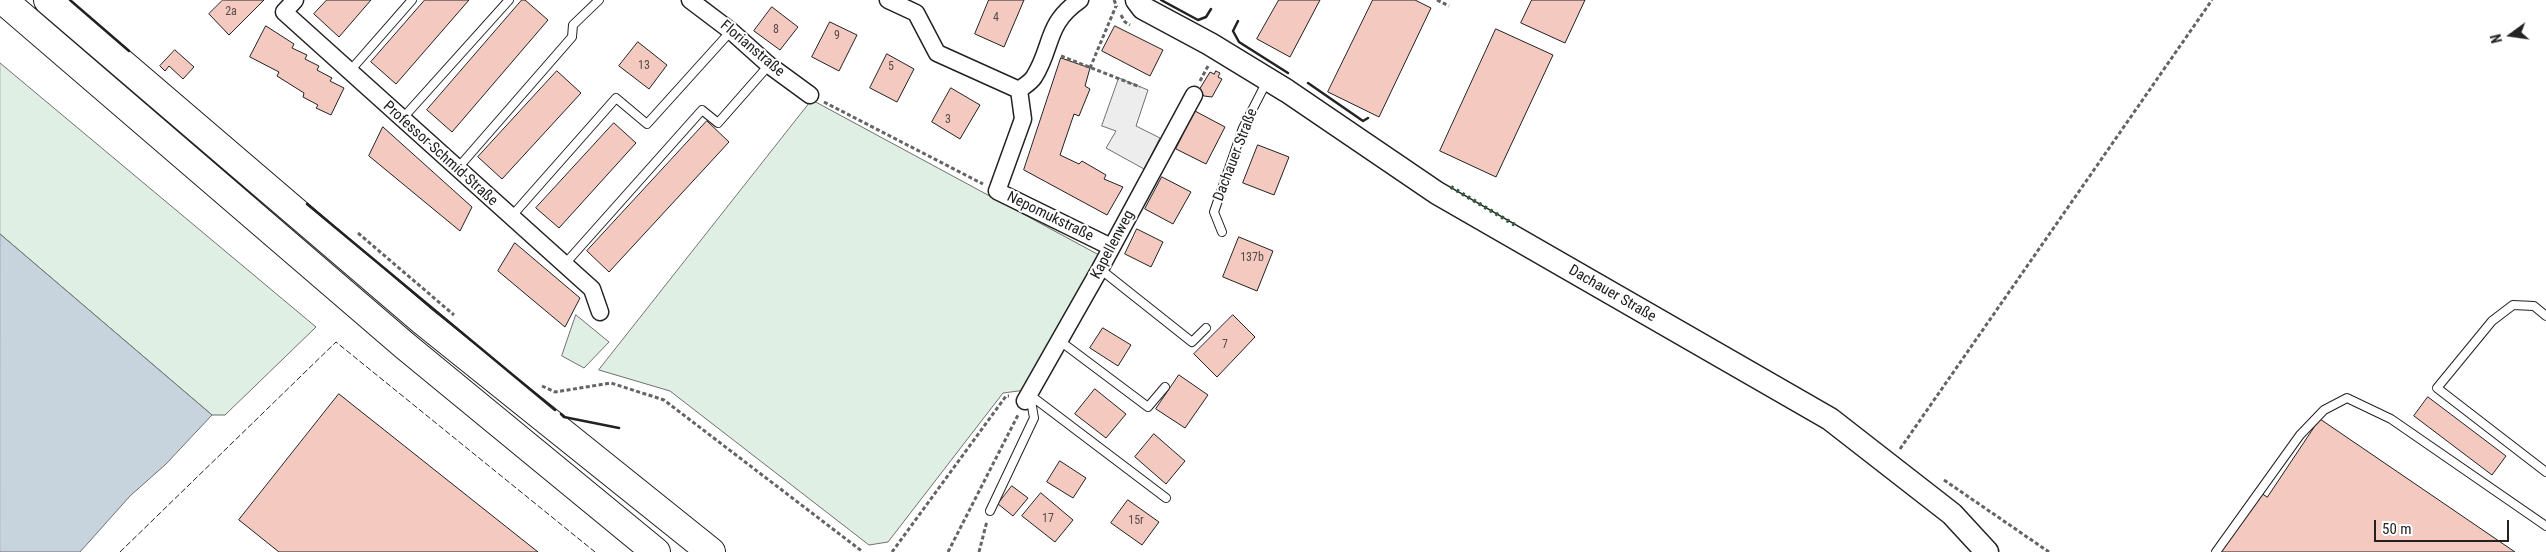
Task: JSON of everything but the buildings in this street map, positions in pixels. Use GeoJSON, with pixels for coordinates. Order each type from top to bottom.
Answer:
{"type":"FeatureCollection","features":[{"type":"Feature","properties":{"kind":"highway"},"geometry":{"type":"LineString","coordinates":[[3,0],[404,345],[656,552]]}},
{"type":"Feature","properties":{"kind":"highway"},"geometry":{"type":"LineString","coordinates":[[48,0],[422,321],[711,552]]}},
{"type":"Feature","properties":{"kind":"street","name":"Professor-Schmid-Straße"},"geometry":{"type":"LineString","coordinates":[[295,0],[284,12],[592,289],[600,312]]}},
{"type":"Feature","properties":{"kind":"street","name":"Florianstraße"},"geometry":{"type":"LineString","coordinates":[[693,0],[769,65],[810,95]]}},
{"type":"Feature","properties":{"kind":"street"},"geometry":{"type":"LineString","coordinates":[[888,0],[916,13],[937,53],[1019,90],[1034,78],[1053,28],[1064,12],[1080,0]]}},
{"type":"Feature","properties":{"kind":"street","name":"Dachauer Straße"},"geometry":{"type":"LineString","coordinates":[[1132,4],[1268,79],[1437,194],[1830,418],[1952,514],[1987,552]]}},
{"type":"Feature","properties":{"kind":"street","name":"Nepomukstraße"},"geometry":{"type":"LineString","coordinates":[[1019,90],[1023,119],[996,191],[1111,248]]}},
{"type":"Feature","properties":{"kind":"street","name":"Kapellenweg"},"geometry":{"type":"LineString","coordinates":[[1028,398],[1194,95]]}},
{"type":"Feature","properties":{"kind":"street","name":"Dachauer Straße"},"geometry":{"type":"LineString","coordinates":[[1952,514],[1974,552]]}},
{"type":"Feature","properties":{"kind":"lane"},"geometry":{"type":"LineString","coordinates":[[349,72],[412,0]]}},
{"type":"Feature","properties":{"kind":"lane"},"geometry":{"type":"LineString","coordinates":[[402,119],[509,0]]}},
{"type":"Feature","properties":{"kind":"lane"},"geometry":{"type":"LineString","coordinates":[[457,169],[572,36],[573,25],[599,0]]}},
{"type":"Feature","properties":{"kind":"lane"},"geometry":{"type":"LineString","coordinates":[[511,217],[616,98],[648,124],[731,31]]}},
{"type":"Feature","properties":{"kind":"lane"},"geometry":{"type":"LineString","coordinates":[[564,265],[702,110],[718,123],[769,65]]}},
{"type":"Feature","properties":{"kind":"lane","name":"Dachauer Straße"},"geometry":{"type":"LineString","coordinates":[[1222,232],[1214,212],[1243,128],[1268,79]]}},
{"type":"Feature","properties":{"kind":"lane"},"geometry":{"type":"LineString","coordinates":[[1100,269],[1192,342],[1206,328]]}},
{"type":"Feature","properties":{"kind":"lane"},"geometry":{"type":"LineString","coordinates":[[2546,316],[2534,306],[2513,304],[2492,321],[2437,388],[2546,472]]}},
{"type":"Feature","properties":{"kind":"lane"},"geometry":{"type":"LineString","coordinates":[[1060,341],[1148,407],[1165,387]]}},
{"type":"Feature","properties":{"kind":"lane"},"geometry":{"type":"LineString","coordinates":[[1028,398],[1166,498]]}},
{"type":"Feature","properties":{"kind":"lane"},"geometry":{"type":"LineString","coordinates":[[990,511],[1034,418],[1028,398]]}},
{"type":"Feature","properties":{"kind":"lane"},"geometry":{"type":"LineString","coordinates":[[2216,552],[2300,435],[2324,410],[2347,398],[2391,419],[2546,526]]}},
{"type":"Feature","properties":{"kind":"path"},"geometry":{"type":"LineString","coordinates":[[1437,0],[1449,6]]}},
{"type":"Feature","properties":{"kind":"path"},"geometry":{"type":"LineString","coordinates":[[1907,456],[1899,450],[2212,0]]}},
{"type":"Feature","properties":{"kind":"path"},"geometry":{"type":"LineString","coordinates":[[1090,68],[1132,4]]}},
{"type":"Feature","properties":{"kind":"path"},"geometry":{"type":"LineString","coordinates":[[1045,50],[1140,87]]}},
{"type":"Feature","properties":{"kind":"path"},"geometry":{"type":"LineString","coordinates":[[1194,95],[1210,60]]}},
{"type":"Feature","properties":{"kind":"path"},"geometry":{"type":"LineString","coordinates":[[810,95],[996,191]]}},
{"type":"Feature","properties":{"kind":"path"},"geometry":{"type":"LineString","coordinates":[[352,228],[458,318]]}},
{"type":"Feature","properties":{"kind":"path"},"geometry":{"type":"LineString","coordinates":[[540,385],[555,392],[611,383],[664,400],[862,552]]}},
{"type":"Feature","properties":{"kind":"path"},"geometry":{"type":"LineString","coordinates":[[892,552],[1006,396],[1028,398],[948,552]]}},
{"type":"Feature","properties":{"kind":"path"},"geometry":{"type":"LineString","coordinates":[[1938,476],[2049,552]]}},
{"type":"Feature","properties":{"kind":"path"},"geometry":{"type":"LineString","coordinates":[[979,552],[990,511]]}},
{"type":"Feature","properties":{"kind":"green space"},"geometry":{"type":"Polygon","coordinates":[[[0,63],[316,327],[225,415],[212,415],[0,234],[0,63]]]}},
{"type":"Feature","properties":{"kind":"green space"},"geometry":{"type":"Polygon","coordinates":[[[812,100],[1099,255],[1026,390],[1003,393],[888,542],[869,545],[670,391],[599,370],[812,100]]]}},
{"type":"Feature","properties":{"kind":"green space"},"geometry":{"type":"Polygon","coordinates":[[[576,315],[609,342],[584,368],[562,356],[576,315]]]}},
{"type":"Feature","properties":{"kind":"shaded area"},"geometry":{"type":"Polygon","coordinates":[[[1119,78],[1148,90],[1136,126],[1160,138],[1144,169],[1106,148],[1116,131],[1102,126],[1119,78]]]}},
{"type":"Feature","properties":{"kind":"shaded area"},"geometry":{"type":"Polygon","coordinates":[[[0,234],[212,415],[166,464],[130,496],[80,552],[0,552],[0,234]]]}},
{"type":"Feature","properties":{"kind":"hedge"},"geometry":{"type":"LineString","coordinates":[[1451,187],[1515,225]]}},
{"type":"Feature","properties":{"kind":"fence"},"geometry":{"type":"LineString","coordinates":[[120,552],[336,342],[595,552]]}},
{"type":"Feature","properties":{"kind":"wall"},"geometry":{"type":"LineString","coordinates":[[70,0],[129,51]]}},
{"type":"Feature","properties":{"kind":"wall"},"geometry":{"type":"LineString","coordinates":[[1161,0],[1198,20],[1206,17],[1211,9]]}},
{"type":"Feature","properties":{"kind":"wall"},"geometry":{"type":"LineString","coordinates":[[1238,21],[1233,31],[1239,42],[1288,73]]}},
{"type":"Feature","properties":{"kind":"wall"},"geometry":{"type":"LineString","coordinates":[[1308,83],[1363,121],[1368,118]]}},
{"type":"Feature","properties":{"kind":"wall"},"geometry":{"type":"LineString","coordinates":[[307,204],[555,410]]}},
{"type":"Feature","properties":{"kind":"wall"},"geometry":{"type":"LineString","coordinates":[[561,414],[564,417],[619,428]]}}]}
